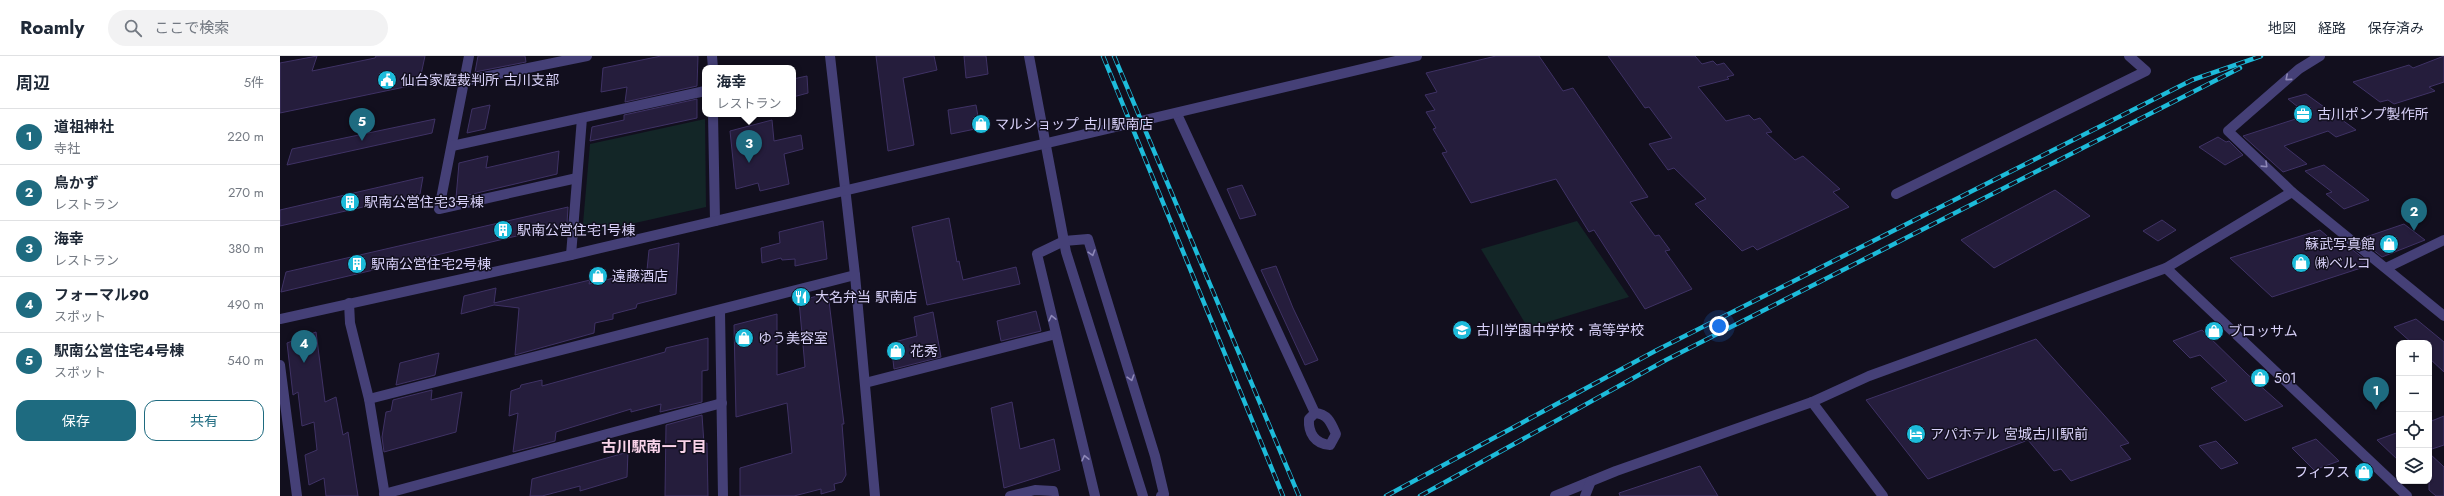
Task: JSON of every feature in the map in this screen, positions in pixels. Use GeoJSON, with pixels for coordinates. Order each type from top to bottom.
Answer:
{"type":"FeatureCollection","features":[{"type":"Feature","properties":{"kind":"street"},"geometry":{"type":"LineString","coordinates":[[469,56],[440,209],[577,178]]}},
{"type":"Feature","properties":{"kind":"street"},"geometry":{"type":"LineString","coordinates":[[464,81],[587,56]]}},
{"type":"Feature","properties":{"kind":"street"},"geometry":{"type":"LineString","coordinates":[[830,56],[855,275],[875,496]]}},
{"type":"Feature","properties":{"kind":"street"},"geometry":{"type":"LineString","coordinates":[[1029,56],[1047,144],[1066,252],[1143,496]]}},
{"type":"Feature","properties":{"kind":"street"},"geometry":{"type":"LineString","coordinates":[[280,319],[571,255],[845,190],[1177,114],[1417,56]]}},
{"type":"Feature","properties":{"kind":"street"},"geometry":{"type":"LineString","coordinates":[[1896,194],[2146,71],[2129,56]]}},
{"type":"Feature","properties":{"kind":"street"},"geometry":{"type":"LineString","coordinates":[[2320,56],[2299,69],[2228,131],[2292,192],[2444,316]]}},
{"type":"Feature","properties":{"kind":"street"},"geometry":{"type":"LineString","coordinates":[[452,146],[702,92]]}},
{"type":"Feature","properties":{"kind":"street"},"geometry":{"type":"LineString","coordinates":[[1177,114],[1315,413]]}},
{"type":"Feature","properties":{"kind":"street"},"geometry":{"type":"LineString","coordinates":[[713,117],[715,221]]}},
{"type":"Feature","properties":{"kind":"street"},"geometry":{"type":"LineString","coordinates":[[571,255],[582,118]]}},
{"type":"Feature","properties":{"kind":"street"},"geometry":{"type":"LineString","coordinates":[[1555,496],[1591,481],[1812,402],[1869,376],[2166,268],[2292,192]]}},
{"type":"Feature","properties":{"kind":"street"},"geometry":{"type":"LineString","coordinates":[[1095,496],[1037,254],[1064,240],[1088,239],[1155,456],[1164,494],[1162,496]]}},
{"type":"Feature","properties":{"kind":"street"},"geometry":{"type":"LineString","coordinates":[[2386,268],[2444,240]]}},
{"type":"Feature","properties":{"kind":"street"},"geometry":{"type":"LineString","coordinates":[[2166,268],[2407,496]]}},
{"type":"Feature","properties":{"kind":"street"},"geometry":{"type":"LineString","coordinates":[[369,399],[720,311],[855,275]]}},
{"type":"Feature","properties":{"kind":"street"},"geometry":{"type":"LineString","coordinates":[[349,303],[350,323],[369,399],[385,495],[722,404]]}},
{"type":"Feature","properties":{"kind":"street"},"geometry":{"type":"LineString","coordinates":[[720,311],[723,496]]}},
{"type":"Feature","properties":{"kind":"street"},"geometry":{"type":"LineString","coordinates":[[865,383],[1056,334]]}},
{"type":"Feature","properties":{"kind":"street"},"geometry":{"type":"LineString","coordinates":[[280,365],[297,496]]}},
{"type":"Feature","properties":{"kind":"street"},"geometry":{"type":"LineString","coordinates":[[1812,402],[1883,496]]}},
{"type":"Feature","properties":{"kind":"street"},"geometry":{"type":"LineString","coordinates":[[1585,496],[1591,481]]}},
{"type":"Feature","properties":{"kind":"street"},"geometry":{"type":"LineString","coordinates":[[1010,496],[1035,490],[1053,490],[1054,496]]}},
{"type":"Feature","properties":{"kind":"green space"},"geometry":{"type":"Polygon","coordinates":[[[705,119],[706,207],[582,235],[590,144],[705,119]]]}},
{"type":"Feature","properties":{"kind":"green space"},"geometry":{"type":"Polygon","coordinates":[[[1577,221],[1629,297],[1528,328],[1481,249],[1577,221]]]}},
{"type":"Feature","properties":{"kind":"building"},"geometry":{"type":"Polygon","coordinates":[[[317,56],[312,71],[375,58],[376,56],[425,56],[419,84],[280,113],[280,63],[317,56]]]}},
{"type":"Feature","properties":{"kind":"building"},"geometry":{"type":"Polygon","coordinates":[[[478,56],[525,56],[526,62],[475,72],[478,56]]]}},
{"type":"Feature","properties":{"kind":"building"},"geometry":{"type":"Polygon","coordinates":[[[661,56],[698,56],[697,86],[625,102],[627,87],[601,92],[603,68],[661,56]]]}},
{"type":"Feature","properties":{"kind":"building"},"geometry":{"type":"Polygon","coordinates":[[[876,56],[934,56],[937,70],[903,78],[914,145],[888,151],[876,56]]]}},
{"type":"Feature","properties":{"kind":"building"},"geometry":{"type":"Polygon","coordinates":[[[964,56],[986,56],[988,74],[966,78],[964,56]]]}},
{"type":"Feature","properties":{"kind":"building"},"geometry":{"type":"Polygon","coordinates":[[[1496,56],[1539,56],[1563,91],[1573,88],[1648,197],[1630,202],[1655,236],[1659,235],[1670,250],[1665,251],[1692,289],[1645,309],[1594,230],[1589,232],[1556,179],[1471,203],[1442,153],[1447,152],[1433,129],[1436,128],[1426,112],[1435,110],[1425,95],[1437,92],[1426,73],[1496,56]]]}},
{"type":"Feature","properties":{"kind":"building"},"geometry":{"type":"Polygon","coordinates":[[[1608,56],[1695,56],[1702,64],[1713,61],[1717,65],[1724,63],[1734,75],[1727,77],[1729,79],[1698,87],[1726,121],[1749,115],[1754,120],[1760,118],[1772,132],[1766,133],[1795,160],[1803,156],[1840,189],[1833,192],[1849,207],[1757,250],[1753,246],[1742,251],[1695,204],[1706,199],[1674,168],[1668,170],[1649,144],[1672,138],[1649,107],[1645,108],[1608,56]]]}},
{"type":"Feature","properties":{"kind":"building"},"geometry":{"type":"Polygon","coordinates":[[[2444,56],[2444,82],[2429,87],[2435,91],[2394,104],[2388,100],[2380,102],[2353,82],[2409,65],[2413,68],[2444,56]]]}},
{"type":"Feature","properties":{"kind":"building"},"geometry":{"type":"Polygon","coordinates":[[[807,76],[808,93],[796,96],[796,78],[807,76]]]}},
{"type":"Feature","properties":{"kind":"building"},"geometry":{"type":"Polygon","coordinates":[[[2306,94],[2356,130],[2336,137],[2328,131],[2284,146],[2307,164],[2283,172],[2243,136],[2308,115],[2288,99],[2306,94]]]}},
{"type":"Feature","properties":{"kind":"building"},"geometry":{"type":"Polygon","coordinates":[[[697,99],[697,118],[590,141],[592,127],[624,120],[624,115],[697,99]]]}},
{"type":"Feature","properties":{"kind":"building"},"geometry":{"type":"Polygon","coordinates":[[[490,105],[485,129],[467,133],[472,109],[490,105]]]}},
{"type":"Feature","properties":{"kind":"building"},"geometry":{"type":"Polygon","coordinates":[[[976,105],[980,128],[951,134],[948,110],[976,105]]]}},
{"type":"Feature","properties":{"kind":"building"},"geometry":{"type":"Polygon","coordinates":[[[435,119],[432,133],[287,165],[292,149],[435,119]]]}},
{"type":"Feature","properties":{"kind":"building"},"geometry":{"type":"Polygon","coordinates":[[[772,120],[774,141],[801,135],[803,149],[784,154],[789,184],[760,191],[758,183],[736,189],[730,131],[772,120]]]}},
{"type":"Feature","properties":{"kind":"building"},"geometry":{"type":"Polygon","coordinates":[[[2218,137],[2226,142],[2229,141],[2243,155],[2225,165],[2199,147],[2218,137]]]}},
{"type":"Feature","properties":{"kind":"building"},"geometry":{"type":"Polygon","coordinates":[[[559,151],[557,174],[456,198],[459,163],[488,156],[486,168],[559,151]]]}},
{"type":"Feature","properties":{"kind":"building"},"geometry":{"type":"Polygon","coordinates":[[[2324,165],[2369,200],[2344,209],[2326,194],[2332,192],[2305,171],[2324,165]]]}},
{"type":"Feature","properties":{"kind":"building","name":"駅南公営住宅3号棟"},"geometry":{"type":"Polygon","coordinates":[[[423,177],[420,194],[280,226],[280,210],[423,177]]]}},
{"type":"Feature","properties":{"kind":"building"},"geometry":{"type":"Polygon","coordinates":[[[1242,185],[1256,215],[1240,219],[1227,189],[1242,185]]]}},
{"type":"Feature","properties":{"kind":"building"},"geometry":{"type":"Polygon","coordinates":[[[2055,190],[2090,216],[1994,268],[1961,240],[2055,190]]]}},
{"type":"Feature","properties":{"kind":"building"},"geometry":{"type":"Polygon","coordinates":[[[568,207],[567,224],[281,292],[286,272],[568,207]]]}},
{"type":"Feature","properties":{"kind":"building"},"geometry":{"type":"Polygon","coordinates":[[[949,218],[957,262],[959,261],[963,280],[1016,267],[1020,284],[927,305],[912,227],[949,218]]]}},
{"type":"Feature","properties":{"kind":"building"},"geometry":{"type":"Polygon","coordinates":[[[2162,220],[2176,230],[2158,241],[2143,231],[2162,220]]]}},
{"type":"Feature","properties":{"kind":"building"},"geometry":{"type":"Polygon","coordinates":[[[823,221],[827,259],[795,266],[795,259],[782,260],[781,258],[762,263],[761,248],[780,243],[779,232],[823,221]]]}},
{"type":"Feature","properties":{"kind":"building"},"geometry":{"type":"Polygon","coordinates":[[[2404,224],[2425,240],[2382,257],[2360,239],[2404,224]]]}},
{"type":"Feature","properties":{"kind":"building"},"geometry":{"type":"Polygon","coordinates":[[[2320,230],[2339,246],[2345,244],[2368,262],[2361,265],[2364,267],[2272,297],[2230,258],[2320,230]]]}},
{"type":"Feature","properties":{"kind":"building"},"geometry":{"type":"Polygon","coordinates":[[[679,243],[676,294],[637,304],[636,308],[613,314],[613,319],[595,323],[594,333],[515,355],[519,308],[494,305],[461,314],[464,296],[496,288],[494,303],[590,280],[589,284],[647,270],[649,250],[679,243]]]}},
{"type":"Feature","properties":{"kind":"building"},"geometry":{"type":"Polygon","coordinates":[[[1276,266],[1293,308],[1318,360],[1305,365],[1261,270],[1276,266]]]}},
{"type":"Feature","properties":{"kind":"building"},"geometry":{"type":"Polygon","coordinates":[[[828,293],[844,424],[842,424],[846,475],[842,482],[834,484],[835,490],[821,494],[821,489],[794,496],[740,496],[740,468],[792,453],[787,403],[736,417],[734,325],[777,314],[777,375],[805,367],[799,301],[828,293]]]}},
{"type":"Feature","properties":{"kind":"building"},"geometry":{"type":"Polygon","coordinates":[[[1036,311],[1041,331],[1001,341],[997,321],[1036,311]]]}},
{"type":"Feature","properties":{"kind":"building"},"geometry":{"type":"Polygon","coordinates":[[[933,312],[941,357],[894,369],[891,343],[917,336],[914,317],[933,312]]]}},
{"type":"Feature","properties":{"kind":"building"},"geometry":{"type":"Polygon","coordinates":[[[2416,319],[2444,342],[2444,372],[2432,361],[2432,340],[2409,340],[2394,327],[2416,319]]]}},
{"type":"Feature","properties":{"kind":"building"},"geometry":{"type":"Polygon","coordinates":[[[2202,330],[2247,374],[2283,406],[2245,421],[2211,388],[2227,381],[2200,355],[2190,358],[2173,341],[2202,330]]]}},
{"type":"Feature","properties":{"kind":"building"},"geometry":{"type":"Polygon","coordinates":[[[316,332],[325,402],[336,397],[343,435],[348,432],[358,496],[326,496],[324,478],[309,485],[305,455],[317,450],[314,422],[302,426],[298,392],[293,395],[287,343],[316,332]]]}},
{"type":"Feature","properties":{"kind":"building"},"geometry":{"type":"Polygon","coordinates":[[[708,338],[708,370],[702,371],[702,402],[660,412],[661,404],[631,412],[631,409],[556,432],[555,441],[513,452],[518,413],[509,416],[511,391],[520,388],[521,385],[542,380],[542,386],[665,352],[666,348],[708,338]]]}},
{"type":"Feature","properties":{"kind":"building"},"geometry":{"type":"Polygon","coordinates":[[[2036,339],[2129,443],[2120,446],[2131,459],[2071,481],[2061,469],[2054,471],[2028,440],[1928,479],[1866,400],[2036,339]]]}},
{"type":"Feature","properties":{"kind":"building"},"geometry":{"type":"Polygon","coordinates":[[[439,353],[435,375],[396,385],[400,363],[439,353]]]}},
{"type":"Feature","properties":{"kind":"building"},"geometry":{"type":"Polygon","coordinates":[[[432,390],[431,400],[462,392],[456,432],[384,452],[382,437],[386,412],[391,411],[393,400],[432,390]]]}},
{"type":"Feature","properties":{"kind":"building"},"geometry":{"type":"Polygon","coordinates":[[[1012,402],[1020,449],[1054,439],[1060,470],[1004,488],[991,408],[1012,402]]]}},
{"type":"Feature","properties":{"kind":"building"},"geometry":{"type":"Polygon","coordinates":[[[702,415],[704,444],[707,443],[708,496],[665,496],[666,425],[702,415]]]}},
{"type":"Feature","properties":{"kind":"building"},"geometry":{"type":"Polygon","coordinates":[[[2444,416],[2444,445],[2432,449],[2432,448],[2432,421],[2444,416]]]}},
{"type":"Feature","properties":{"kind":"building"},"geometry":{"type":"Polygon","coordinates":[[[2396,433],[2396,458],[2377,440],[2396,433]]]}},
{"type":"Feature","properties":{"kind":"building"},"geometry":{"type":"Polygon","coordinates":[[[2316,439],[2339,461],[2314,470],[2292,448],[2316,439]]]}},
{"type":"Feature","properties":{"kind":"building"},"geometry":{"type":"Polygon","coordinates":[[[2216,441],[2238,463],[2221,469],[2199,446],[2216,441]]]}},
{"type":"Feature","properties":{"kind":"building"},"geometry":{"type":"Polygon","coordinates":[[[628,452],[627,477],[580,491],[580,486],[542,496],[530,496],[532,479],[628,452]]]}},
{"type":"Feature","properties":{"kind":"building"},"geometry":{"type":"Polygon","coordinates":[[[2432,456],[2444,467],[2444,496],[2436,496],[2429,490],[2429,484],[2432,484],[2432,456]]]}},
{"type":"Feature","properties":{"kind":"building"},"geometry":{"type":"Polygon","coordinates":[[[1700,466],[1718,496],[1620,496],[1619,493],[1700,466]]]}},
{"type":"Feature","properties":{"kind":"railway"},"geometry":{"type":"LineString","coordinates":[[1103,56],[1283,496]]}},
{"type":"Feature","properties":{"kind":"railway"},"geometry":{"type":"LineString","coordinates":[[1114,56],[1299,496]]}},
{"type":"Feature","properties":{"kind":"railway"},"geometry":{"type":"LineString","coordinates":[[1386,496],[1657,350],[2192,80],[2261,56]]}},
{"type":"Feature","properties":{"kind":"railway"},"geometry":{"type":"LineString","coordinates":[[1420,496],[1666,360],[2240,68]]}},
{"type":"Feature","properties":{"kind":"place","name":"仙台家庭裁判所 古川支部"},"geometry":{"type":"Point","coordinates":[387,80]}},
{"type":"Feature","properties":{"kind":"place","name":"古川ポンプ製作所"},"geometry":{"type":"Point","coordinates":[2303,114]}},
{"type":"Feature","properties":{"kind":"place","name":"マルショップ 古川駅南店"},"geometry":{"type":"Point","coordinates":[981,124]}},
{"type":"Feature","properties":{"kind":"place","name":"駅南公営住宅4号棟"},"geometry":{"type":"Point","coordinates":[362,141]}},
{"type":"Feature","properties":{"kind":"place","name":"海幸"},"geometry":{"type":"Point","coordinates":[749,163]}},
{"type":"Feature","properties":{"kind":"place","name":"駅南公営住宅3号棟"},"geometry":{"type":"Point","coordinates":[350,202]}},
{"type":"Feature","properties":{"kind":"place","name":"駅南公営住宅1号棟"},"geometry":{"type":"Point","coordinates":[503,230]}},
{"type":"Feature","properties":{"kind":"place","name":"鳥かず"},"geometry":{"type":"Point","coordinates":[2414,231]}},
{"type":"Feature","properties":{"kind":"place","name":"蘇武写真館"},"geometry":{"type":"Point","coordinates":[2389,244]}},
{"type":"Feature","properties":{"kind":"place","name":"㈱ベルコ"},"geometry":{"type":"Point","coordinates":[2301,263]}},
{"type":"Feature","properties":{"kind":"place","name":"駅南公営住宅2号棟"},"geometry":{"type":"Point","coordinates":[357,264]}},
{"type":"Feature","properties":{"kind":"place","name":"遠藤酒店"},"geometry":{"type":"Point","coordinates":[598,276]}},
{"type":"Feature","properties":{"kind":"place","name":"大名弁当 駅南店"},"geometry":{"type":"Point","coordinates":[801,297]}},
{"type":"Feature","properties":{"kind":"place","name":"古川学園中学校・高等学校"},"geometry":{"type":"Point","coordinates":[1462,330]}},
{"type":"Feature","properties":{"kind":"place","name":"ブロッサム"},"geometry":{"type":"Point","coordinates":[2214,331]}},
{"type":"Feature","properties":{"kind":"place","name":"ゆう美容室"},"geometry":{"type":"Point","coordinates":[744,338]}},
{"type":"Feature","properties":{"kind":"place","name":"花秀"},"geometry":{"type":"Point","coordinates":[896,351]}},
{"type":"Feature","properties":{"kind":"place","name":"フォーマル90"},"geometry":{"type":"Point","coordinates":[304,363]}},
{"type":"Feature","properties":{"kind":"place","name":"501"},"geometry":{"type":"Point","coordinates":[2260,378]}},
{"type":"Feature","properties":{"kind":"place","name":"道祖神社"},"geometry":{"type":"Point","coordinates":[2376,410]}},
{"type":"Feature","properties":{"kind":"place","name":"アパホテル 宮城古川駅前"},"geometry":{"type":"Point","coordinates":[1916,434]}},
{"type":"Feature","properties":{"kind":"place","name":"フィフス"},"geometry":{"type":"Point","coordinates":[2364,472]}},
{"type":"Feature","properties":{"kind":"district","name":"古川駅南一丁目"},"geometry":{"type":"Point","coordinates":[654,447]}}]}
